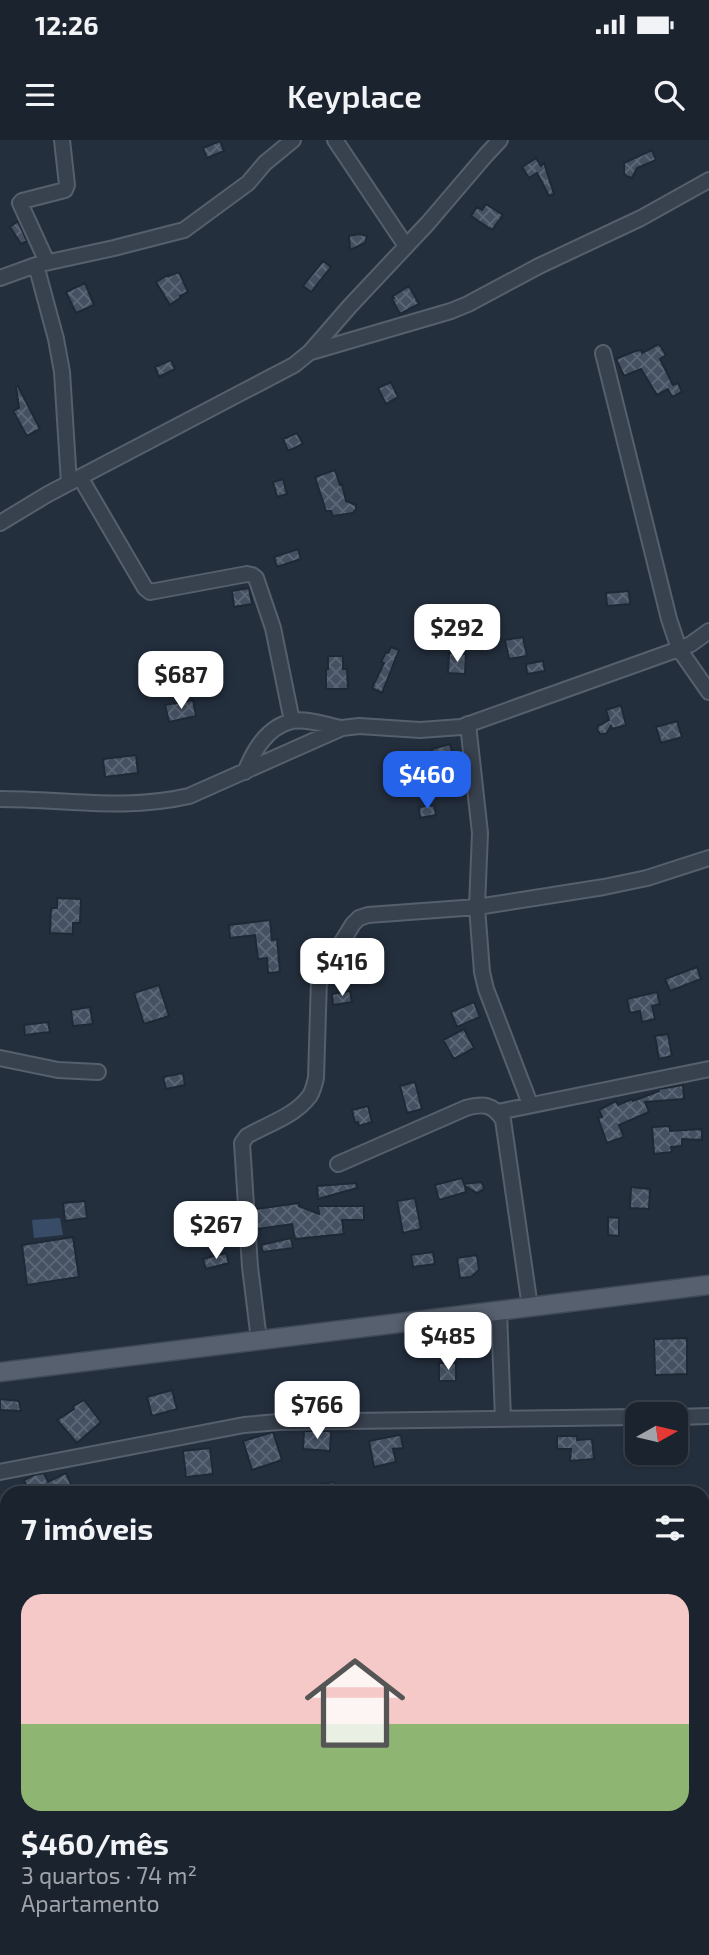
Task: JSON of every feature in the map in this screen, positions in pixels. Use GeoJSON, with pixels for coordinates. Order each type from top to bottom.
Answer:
{"type":"FeatureCollection","features":[{"type":"Feature","properties":{"kind":"main road"},"geometry":{"type":"LineString","coordinates":[[0,1372],[709,1285]]}},
{"type":"Feature","properties":{"kind":"street"},"geometry":{"type":"LineString","coordinates":[[62,140],[67,185],[65,190],[20,203],[41,263],[62,372],[75,480],[150,592],[247,575],[256,578],[272,628],[292,721]]}},
{"type":"Feature","properties":{"kind":"street"},"geometry":{"type":"LineString","coordinates":[[0,278],[41,263],[184,230],[248,183],[265,163],[293,140]]}},
{"type":"Feature","properties":{"kind":"street"},"geometry":{"type":"LineString","coordinates":[[335,140],[406,246]]}},
{"type":"Feature","properties":{"kind":"street"},"geometry":{"type":"LineString","coordinates":[[0,523],[75,480],[294,365],[310,352],[500,140]]}},
{"type":"Feature","properties":{"kind":"street"},"geometry":{"type":"LineString","coordinates":[[310,352],[451,312],[539,266],[641,218],[709,180]]}},
{"type":"Feature","properties":{"kind":"street"},"geometry":{"type":"LineString","coordinates":[[603,353],[679,649],[709,692]]}},
{"type":"Feature","properties":{"kind":"street"},"geometry":{"type":"LineString","coordinates":[[245,772],[261,740],[292,721],[342,728],[359,726],[429,730],[468,724],[679,649],[709,631]]}},
{"type":"Feature","properties":{"kind":"street"},"geometry":{"type":"LineString","coordinates":[[468,724],[480,833],[477,907],[482,972],[530,1104]]}},
{"type":"Feature","properties":{"kind":"street"},"geometry":{"type":"LineString","coordinates":[[0,799],[98,805],[163,802],[189,796],[342,728]]}},
{"type":"Feature","properties":{"kind":"street"},"geometry":{"type":"LineString","coordinates":[[259,1340],[250,1268],[242,1143],[247,1136],[295,1110],[309,1098],[316,1078],[319,979],[353,924],[368,915],[477,907],[647,878],[709,858]]}},
{"type":"Feature","properties":{"kind":"street"},"geometry":{"type":"LineString","coordinates":[[0,1058],[58,1070],[98,1072]]}},
{"type":"Feature","properties":{"kind":"street"},"geometry":{"type":"LineString","coordinates":[[498,1112],[709,1069]]}},
{"type":"Feature","properties":{"kind":"street"},"geometry":{"type":"LineString","coordinates":[[338,1164],[477,1104],[498,1112],[503,1120],[530,1307]]}},
{"type":"Feature","properties":{"kind":"street"},"geometry":{"type":"LineString","coordinates":[[499,1311],[503,1419]]}},
{"type":"Feature","properties":{"kind":"street"},"geometry":{"type":"LineString","coordinates":[[688,1417],[709,1416]]}},
{"type":"Feature","properties":{"kind":"street"},"geometry":{"type":"LineString","coordinates":[[0,1472],[244,1425],[278,1422],[625,1417]]}},
{"type":"Feature","properties":{"kind":"water"},"geometry":{"type":"Polygon","coordinates":[[[60,1218],[63,1235],[34,1238],[32,1220],[60,1218]]]}},
{"type":"Feature","properties":{"kind":"building"},"geometry":{"type":"Polygon","coordinates":[[[220,141],[224,151],[207,158],[203,148],[220,141]]]}},
{"type":"Feature","properties":{"kind":"building"},"geometry":{"type":"Polygon","coordinates":[[[652,150],[656,160],[637,168],[632,178],[626,176],[624,163],[652,150]]]}},
{"type":"Feature","properties":{"kind":"building"},"geometry":{"type":"Polygon","coordinates":[[[536,158],[541,166],[544,163],[554,194],[549,196],[537,173],[529,178],[522,167],[536,158]]]}},
{"type":"Feature","properties":{"kind":"building"},"geometry":{"type":"Polygon","coordinates":[[[486,204],[503,215],[492,230],[471,216],[477,207],[482,210],[486,204]]]}},
{"type":"Feature","properties":{"kind":"building"},"geometry":{"type":"Polygon","coordinates":[[[18,221],[27,241],[21,244],[10,227],[18,221]]]}},
{"type":"Feature","properties":{"kind":"building"},"geometry":{"type":"Polygon","coordinates":[[[349,236],[367,236],[365,243],[350,250],[349,236]]]}},
{"type":"Feature","properties":{"kind":"building"},"geometry":{"type":"Polygon","coordinates":[[[323,261],[331,267],[311,292],[303,286],[323,261]]]}},
{"type":"Feature","properties":{"kind":"building"},"geometry":{"type":"Polygon","coordinates":[[[179,272],[188,292],[170,305],[156,282],[179,272]]]}},
{"type":"Feature","properties":{"kind":"building"},"geometry":{"type":"Polygon","coordinates":[[[85,283],[94,305],[76,313],[66,292],[85,283]]]}},
{"type":"Feature","properties":{"kind":"building"},"geometry":{"type":"Polygon","coordinates":[[[409,286],[419,304],[400,314],[392,299],[409,286]]]}},
{"type":"Feature","properties":{"kind":"building"},"geometry":{"type":"Polygon","coordinates":[[[659,344],[666,355],[660,359],[673,385],[678,383],[682,392],[672,397],[668,389],[657,395],[641,369],[624,376],[616,359],[635,351],[641,350],[642,353],[659,344]]]}},
{"type":"Feature","properties":{"kind":"building"},"geometry":{"type":"Polygon","coordinates":[[[171,360],[175,369],[159,377],[155,367],[171,360]]]}},
{"type":"Feature","properties":{"kind":"building"},"geometry":{"type":"Polygon","coordinates":[[[391,382],[398,397],[386,404],[378,388],[391,382]]]}},
{"type":"Feature","properties":{"kind":"building"},"geometry":{"type":"Polygon","coordinates":[[[18,386],[40,429],[27,436],[13,411],[19,408],[18,386]]]}},
{"type":"Feature","properties":{"kind":"building"},"geometry":{"type":"Polygon","coordinates":[[[297,433],[303,444],[288,451],[283,439],[297,433]]]}},
{"type":"Feature","properties":{"kind":"building"},"geometry":{"type":"Polygon","coordinates":[[[335,470],[346,501],[356,505],[353,513],[333,516],[331,511],[326,511],[315,477],[335,470]]]}},
{"type":"Feature","properties":{"kind":"building"},"geometry":{"type":"Polygon","coordinates":[[[283,479],[287,494],[277,497],[273,482],[283,479]]]}},
{"type":"Feature","properties":{"kind":"building"},"geometry":{"type":"Polygon","coordinates":[[[298,549],[301,559],[277,567],[274,557],[298,549]]]}},
{"type":"Feature","properties":{"kind":"building"},"geometry":{"type":"Polygon","coordinates":[[[249,588],[252,604],[234,607],[232,591],[249,588]]]}},
{"type":"Feature","properties":{"kind":"building"},"geometry":{"type":"Polygon","coordinates":[[[629,591],[630,604],[607,606],[606,593],[629,591]]]}},
{"type":"Feature","properties":{"kind":"building"},"geometry":{"type":"Polygon","coordinates":[[[523,637],[527,656],[509,659],[505,640],[523,637]]]}},
{"type":"Feature","properties":{"kind":"building"},"geometry":{"type":"Polygon","coordinates":[[[391,647],[399,650],[382,693],[372,688],[384,663],[381,662],[391,647]]]}},
{"type":"Feature","properties":{"kind":"building"},"geometry":{"type":"Polygon","coordinates":[[[449,653],[466,654],[465,674],[448,673],[449,653]]]}},
{"type":"Feature","properties":{"kind":"building"},"geometry":{"type":"Polygon","coordinates":[[[328,656],[343,656],[348,689],[326,689],[328,656]]]}},
{"type":"Feature","properties":{"kind":"building"},"geometry":{"type":"Polygon","coordinates":[[[543,661],[545,671],[527,674],[526,664],[543,661]]]}},
{"type":"Feature","properties":{"kind":"building"},"geometry":{"type":"Polygon","coordinates":[[[193,700],[196,716],[169,722],[165,705],[193,700]]]}},
{"type":"Feature","properties":{"kind":"building"},"geometry":{"type":"Polygon","coordinates":[[[621,705],[626,725],[612,729],[611,726],[606,734],[600,734],[598,726],[609,720],[606,710],[621,705]]]}},
{"type":"Feature","properties":{"kind":"building"},"geometry":{"type":"Polygon","coordinates":[[[677,721],[682,737],[661,743],[656,727],[677,721]]]}},
{"type":"Feature","properties":{"kind":"building"},"geometry":{"type":"Polygon","coordinates":[[[450,744],[453,755],[434,759],[432,749],[450,744]]]}},
{"type":"Feature","properties":{"kind":"building"},"geometry":{"type":"Polygon","coordinates":[[[136,755],[138,773],[105,777],[103,759],[136,755]]]}},
{"type":"Feature","properties":{"kind":"building"},"geometry":{"type":"Polygon","coordinates":[[[434,805],[436,815],[420,818],[419,807],[434,805]]]}},
{"type":"Feature","properties":{"kind":"building"},"geometry":{"type":"Polygon","coordinates":[[[57,898],[81,899],[80,923],[73,923],[73,934],[50,933],[51,908],[57,908],[57,898]]]}},
{"type":"Feature","properties":{"kind":"building"},"geometry":{"type":"Polygon","coordinates":[[[270,920],[272,940],[277,939],[280,972],[268,973],[267,958],[258,959],[255,935],[230,938],[229,925],[270,920]]]}},
{"type":"Feature","properties":{"kind":"building"},"geometry":{"type":"Polygon","coordinates":[[[697,967],[701,979],[670,991],[665,979],[697,967]]]}},
{"type":"Feature","properties":{"kind":"building"},"geometry":{"type":"Polygon","coordinates":[[[159,985],[169,1016],[144,1024],[134,993],[159,985]]]}},
{"type":"Feature","properties":{"kind":"building"},"geometry":{"type":"Polygon","coordinates":[[[350,991],[352,1002],[333,1005],[332,994],[350,991]]]}},
{"type":"Feature","properties":{"kind":"building"},"geometry":{"type":"Polygon","coordinates":[[[657,992],[660,1004],[652,1006],[655,1019],[642,1022],[640,1011],[630,1013],[627,999],[657,992]]]}},
{"type":"Feature","properties":{"kind":"building"},"geometry":{"type":"Polygon","coordinates":[[[474,1002],[480,1017],[457,1027],[451,1012],[474,1002]]]}},
{"type":"Feature","properties":{"kind":"building"},"geometry":{"type":"Polygon","coordinates":[[[90,1007],[93,1024],[73,1026],[71,1010],[90,1007]]]}},
{"type":"Feature","properties":{"kind":"building"},"geometry":{"type":"Polygon","coordinates":[[[48,1022],[50,1032],[25,1035],[24,1025],[48,1022]]]}},
{"type":"Feature","properties":{"kind":"building"},"geometry":{"type":"Polygon","coordinates":[[[464,1029],[474,1048],[454,1059],[443,1040],[464,1029]]]}},
{"type":"Feature","properties":{"kind":"building"},"geometry":{"type":"Polygon","coordinates":[[[668,1034],[672,1056],[659,1059],[655,1036],[668,1034]]]}},
{"type":"Feature","properties":{"kind":"building"},"geometry":{"type":"Polygon","coordinates":[[[183,1073],[185,1085],[166,1089],[163,1077],[183,1073]]]}},
{"type":"Feature","properties":{"kind":"building"},"geometry":{"type":"Polygon","coordinates":[[[415,1082],[422,1109],[407,1113],[400,1086],[415,1082]]]}},
{"type":"Feature","properties":{"kind":"building"},"geometry":{"type":"Polygon","coordinates":[[[683,1085],[684,1099],[645,1102],[649,1112],[619,1125],[624,1137],[607,1143],[598,1118],[602,1117],[599,1110],[616,1101],[618,1105],[659,1089],[683,1085]]]}},
{"type":"Feature","properties":{"kind":"building"},"geometry":{"type":"Polygon","coordinates":[[[368,1106],[372,1122],[359,1126],[358,1122],[355,1123],[352,1110],[368,1106]]]}},
{"type":"Feature","properties":{"kind":"building"},"geometry":{"type":"Polygon","coordinates":[[[670,1126],[670,1131],[702,1129],[702,1140],[682,1139],[682,1146],[671,1147],[672,1152],[654,1154],[652,1127],[670,1126]]]}},
{"type":"Feature","properties":{"kind":"building"},"geometry":{"type":"Polygon","coordinates":[[[462,1178],[464,1184],[481,1182],[483,1190],[477,1193],[465,1186],[466,1192],[439,1200],[435,1185],[462,1178]]]}},
{"type":"Feature","properties":{"kind":"building"},"geometry":{"type":"Polygon","coordinates":[[[356,1183],[357,1188],[318,1199],[317,1186],[356,1183]]]}},
{"type":"Feature","properties":{"kind":"building"},"geometry":{"type":"Polygon","coordinates":[[[631,1187],[650,1189],[649,1209],[630,1208],[631,1187]]]}},
{"type":"Feature","properties":{"kind":"building"},"geometry":{"type":"Polygon","coordinates":[[[415,1198],[421,1229],[403,1233],[397,1201],[415,1198]]]}},
{"type":"Feature","properties":{"kind":"building"},"geometry":{"type":"Polygon","coordinates":[[[85,1201],[87,1218],[65,1221],[63,1203],[85,1201]]]}},
{"type":"Feature","properties":{"kind":"building"},"geometry":{"type":"Polygon","coordinates":[[[299,1203],[299,1206],[319,1214],[318,1206],[364,1206],[364,1220],[342,1220],[344,1234],[295,1239],[292,1224],[257,1229],[256,1209],[299,1203]]]}},
{"type":"Feature","properties":{"kind":"building"},"geometry":{"type":"Polygon","coordinates":[[[608,1217],[619,1218],[619,1236],[608,1235],[608,1217]]]}},
{"type":"Feature","properties":{"kind":"building"},"geometry":{"type":"Polygon","coordinates":[[[73,1237],[79,1277],[27,1285],[22,1245],[73,1237]]]}},
{"type":"Feature","properties":{"kind":"building"},"geometry":{"type":"Polygon","coordinates":[[[291,1238],[293,1248],[263,1252],[261,1245],[291,1238]]]}},
{"type":"Feature","properties":{"kind":"building"},"geometry":{"type":"Polygon","coordinates":[[[433,1252],[435,1264],[413,1267],[411,1255],[433,1252]]]}},
{"type":"Feature","properties":{"kind":"building"},"geometry":{"type":"Polygon","coordinates":[[[226,1253],[229,1263],[206,1269],[203,1259],[226,1253]]]}},
{"type":"Feature","properties":{"kind":"building"},"geometry":{"type":"Polygon","coordinates":[[[477,1255],[479,1270],[471,1277],[460,1278],[457,1258],[477,1255]]]}},
{"type":"Feature","properties":{"kind":"building"},"geometry":{"type":"Polygon","coordinates":[[[687,1338],[687,1374],[655,1375],[654,1339],[687,1338]]]}},
{"type":"Feature","properties":{"kind":"building"},"geometry":{"type":"Polygon","coordinates":[[[439,1363],[456,1363],[456,1381],[439,1381],[439,1363]]]}},
{"type":"Feature","properties":{"kind":"building"},"geometry":{"type":"Polygon","coordinates":[[[172,1390],[177,1409],[152,1416],[147,1397],[172,1390]]]}},
{"type":"Feature","properties":{"kind":"building"},"geometry":{"type":"Polygon","coordinates":[[[0,1399],[19,1401],[21,1411],[0,1410],[0,1399]]]}},
{"type":"Feature","properties":{"kind":"building"},"geometry":{"type":"Polygon","coordinates":[[[84,1400],[101,1422],[77,1443],[57,1420],[84,1400]]]}},
{"type":"Feature","properties":{"kind":"building"},"geometry":{"type":"Polygon","coordinates":[[[304,1431],[331,1431],[330,1451],[303,1449],[304,1431]]]}},
{"type":"Feature","properties":{"kind":"building"},"geometry":{"type":"Polygon","coordinates":[[[273,1432],[282,1460],[252,1470],[243,1441],[273,1432]]]}},
{"type":"Feature","properties":{"kind":"building"},"geometry":{"type":"Polygon","coordinates":[[[399,1435],[403,1448],[393,1449],[396,1462],[374,1467],[369,1441],[399,1435]]]}},
{"type":"Feature","properties":{"kind":"building"},"geometry":{"type":"Polygon","coordinates":[[[557,1436],[577,1436],[577,1440],[592,1439],[594,1459],[570,1461],[571,1449],[557,1449],[557,1436]]]}},
{"type":"Feature","properties":{"kind":"building"},"geometry":{"type":"Polygon","coordinates":[[[210,1448],[213,1474],[186,1477],[183,1451],[210,1448]]]}},
{"type":"Feature","properties":{"kind":"building"},"geometry":{"type":"Polygon","coordinates":[[[44,1473],[48,1482],[66,1473],[72,1486],[27,1486],[24,1480],[44,1473]]]}},
{"type":"Feature","properties":{"kind":"building"},"geometry":{"type":"Polygon","coordinates":[[[334,1482],[335,1486],[310,1486],[334,1482]]]}}]}
